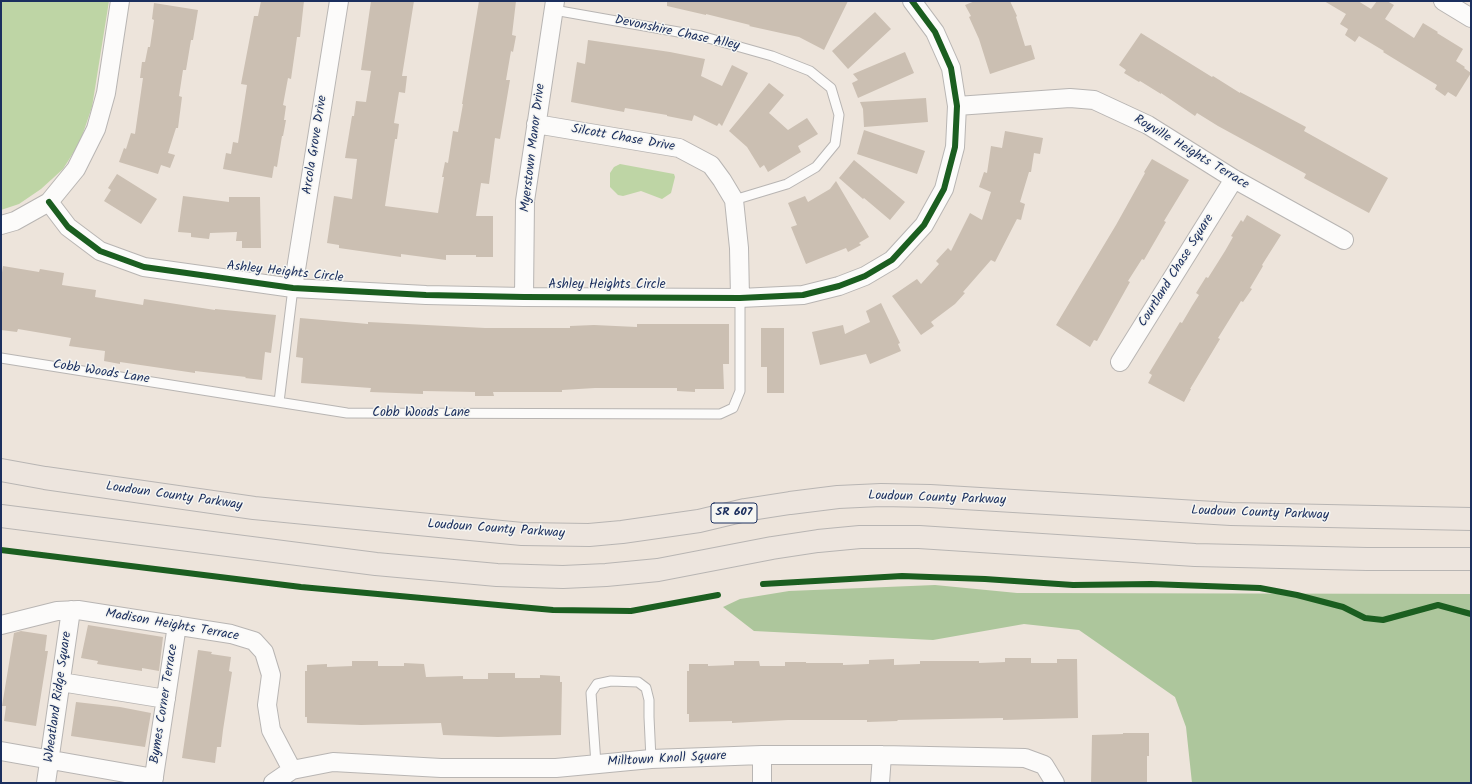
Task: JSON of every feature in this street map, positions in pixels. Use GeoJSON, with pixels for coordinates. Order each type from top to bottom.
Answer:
{"type":"FeatureCollection","features":[{"type":"Feature","properties":{"kind":"main road","name":"Loudoun County Parkway"},"geometry":{"type":"LineString","coordinates":[[1,470],[45,478],[254,508],[522,534],[589,535],[622,532],[699,521],[745,510],[790,503],[838,497],[881,495],[930,496],[1231,514],[1471,519]]}},
{"type":"Feature","properties":{"kind":"main road"},"geometry":{"type":"LineString","coordinates":[[1,516],[376,564],[497,575],[556,577],[606,575],[658,570],[772,548],[818,541],[860,537],[919,537],[1203,555],[1367,559],[1471,559]]}},
{"type":"Feature","properties":{"kind":"street"},"geometry":{"type":"LineString","coordinates":[[1,225],[15,221],[49,202],[76,169],[96,129],[106,94],[120,1]]}},
{"type":"Feature","properties":{"kind":"street","name":"Arcola Grove Drive"},"geometry":{"type":"LineString","coordinates":[[293,288],[339,1]]}},
{"type":"Feature","properties":{"kind":"street","name":"Ashley Heights Circle"},"geometry":{"type":"LineString","coordinates":[[49,202],[68,226],[100,251],[144,267],[293,288],[426,295],[524,297],[740,298],[803,295],[840,286],[865,276],[892,260],[924,225],[944,189],[955,147],[957,106],[951,68],[935,32],[912,1]]}},
{"type":"Feature","properties":{"kind":"street"},"geometry":{"type":"LineString","coordinates":[[1443,1],[1471,18]]}},
{"type":"Feature","properties":{"kind":"street","name":"Myerstown Manor Drive"},"geometry":{"type":"LineString","coordinates":[[524,297],[525,201],[554,5]]}},
{"type":"Feature","properties":{"kind":"street","name":"Royville Heights Terrace"},"geometry":{"type":"LineString","coordinates":[[957,106],[1070,98],[1094,100],[1148,125],[1234,179],[1344,240]]}},
{"type":"Feature","properties":{"kind":"street","name":"Silcott Chase Drive"},"geometry":{"type":"LineString","coordinates":[[536,124],[679,148],[711,165],[734,200],[739,248],[740,298]]}},
{"type":"Feature","properties":{"kind":"street","name":"Courtland Chase Square"},"geometry":{"type":"LineString","coordinates":[[1120,362],[1234,179]]}},
{"type":"Feature","properties":{"kind":"street","name":"Wheatland Ridge Square"},"geometry":{"type":"LineString","coordinates":[[46,783],[71,610]]}},
{"type":"Feature","properties":{"kind":"street","name":"Madison Heights Terrace"},"geometry":{"type":"LineString","coordinates":[[1,625],[57,611],[78,610],[231,634],[254,641],[264,652],[271,675],[267,705],[271,730],[292,770]]}},
{"type":"Feature","properties":{"kind":"street","name":"Bymes Corner Terrace"},"geometry":{"type":"LineString","coordinates":[[154,780],[177,625]]}},
{"type":"Feature","properties":{"kind":"street"},"geometry":{"type":"LineString","coordinates":[[61,682],[166,699]]}},
{"type":"Feature","properties":{"kind":"street"},"geometry":{"type":"LineString","coordinates":[[1,751],[50,759],[154,780]]}},
{"type":"Feature","properties":{"kind":"street"},"geometry":{"type":"LineString","coordinates":[[762,755],[762,783]]}},
{"type":"Feature","properties":{"kind":"street","name":"Milltown Knoll Square"},"geometry":{"type":"LineString","coordinates":[[273,783],[292,770],[333,762],[441,776],[556,768],[651,759],[762,755],[882,755],[1025,758],[1044,765],[1055,783]]}},
{"type":"Feature","properties":{"kind":"street"},"geometry":{"type":"LineString","coordinates":[[880,783],[882,755]]}},
{"type":"Feature","properties":{"kind":"lane","name":"Devonshire Chase Alley"},"geometry":{"type":"LineString","coordinates":[[554,5],[701,36],[772,56],[810,71],[831,88],[840,115],[835,144],[816,167],[787,184],[734,200]]}},
{"type":"Feature","properties":{"kind":"lane"},"geometry":{"type":"LineString","coordinates":[[280,402],[293,288]]}},
{"type":"Feature","properties":{"kind":"lane","name":"Cobb Woods Lane"},"geometry":{"type":"LineString","coordinates":[[1,358],[347,413],[720,414],[733,408],[740,391],[740,298]]}},
{"type":"Feature","properties":{"kind":"lane"},"geometry":{"type":"LineString","coordinates":[[596,764],[591,693],[597,684],[611,681],[638,682],[646,688],[649,700],[648,717],[651,759]]}},
{"type":"Feature","properties":{"kind":"green space"},"geometry":{"type":"Polygon","coordinates":[[[1,1],[109,1],[92,107],[80,142],[63,169],[41,189],[19,204],[1,210],[1,1]]]}},
{"type":"Feature","properties":{"kind":"green space"},"geometry":{"type":"Polygon","coordinates":[[[620,164],[674,174],[675,177],[671,193],[662,199],[641,191],[623,196],[618,195],[610,187],[610,173],[614,167],[620,164]]]}},
{"type":"Feature","properties":{"kind":"green space"},"geometry":{"type":"Polygon","coordinates":[[[935,585],[1017,593],[1471,594],[1471,783],[1192,783],[1186,727],[1175,697],[1079,630],[1024,624],[933,640],[754,631],[723,607],[740,599],[789,591],[935,585]]]}},
{"type":"Feature","properties":{"kind":"building"},"geometry":{"type":"Polygon","coordinates":[[[261,1],[304,1],[300,37],[297,37],[291,79],[288,78],[283,105],[286,106],[284,120],[286,120],[277,167],[274,166],[272,178],[223,169],[226,153],[231,154],[233,142],[238,143],[247,85],[241,84],[254,16],[258,16],[261,1]]]}},
{"type":"Feature","properties":{"kind":"building"},"geometry":{"type":"Polygon","coordinates":[[[371,1],[414,1],[402,76],[407,76],[405,93],[399,92],[394,123],[399,124],[397,139],[395,139],[385,206],[438,213],[445,162],[448,163],[453,131],[458,132],[479,1],[516,1],[512,35],[516,36],[513,52],[511,51],[506,80],[510,80],[500,139],[495,138],[489,184],[481,183],[476,216],[493,216],[493,257],[476,257],[476,255],[446,255],[446,260],[401,254],[401,257],[339,248],[339,245],[327,243],[334,196],[352,199],[357,159],[345,158],[356,101],[366,102],[371,71],[361,70],[371,1]]]}},
{"type":"Feature","properties":{"kind":"building"},"geometry":{"type":"Polygon","coordinates":[[[667,1],[848,1],[824,50],[799,37],[667,6],[667,1]]]}},
{"type":"Feature","properties":{"kind":"building"},"geometry":{"type":"Polygon","coordinates":[[[975,1],[1010,1],[1017,16],[1016,17],[1025,46],[1031,45],[1035,59],[990,74],[979,39],[969,17],[971,16],[965,5],[975,1]]]}},
{"type":"Feature","properties":{"kind":"building"},"geometry":{"type":"Polygon","coordinates":[[[1324,1],[1358,1],[1371,9],[1377,1],[1387,1],[1394,5],[1385,19],[1414,38],[1423,23],[1438,32],[1437,33],[1463,49],[1456,61],[1471,73],[1456,97],[1448,92],[1445,96],[1435,89],[1437,85],[1383,52],[1384,51],[1359,36],[1355,42],[1345,35],[1348,29],[1340,24],[1346,14],[1324,1]]]}},
{"type":"Feature","properties":{"kind":"building"},"geometry":{"type":"Polygon","coordinates":[[[154,3],[198,10],[186,70],[183,70],[179,96],[182,97],[178,128],[176,128],[168,153],[175,155],[170,168],[161,165],[158,174],[119,162],[124,148],[126,149],[131,133],[135,134],[143,78],[140,78],[142,62],[145,62],[148,47],[150,47],[154,20],[152,19],[154,3]]]}},
{"type":"Feature","properties":{"kind":"building"},"geometry":{"type":"Polygon","coordinates":[[[875,12],[891,29],[848,69],[832,51],[875,12]]]}},
{"type":"Feature","properties":{"kind":"building"},"geometry":{"type":"Polygon","coordinates":[[[1141,33],[1240,93],[1306,127],[1304,131],[1388,178],[1369,213],[1304,178],[1306,174],[1197,113],[1195,116],[1161,93],[1124,73],[1126,70],[1119,65],[1141,33]]]}},
{"type":"Feature","properties":{"kind":"building"},"geometry":{"type":"Polygon","coordinates":[[[588,40],[670,52],[705,59],[701,76],[722,86],[732,65],[748,73],[722,126],[719,123],[717,126],[694,115],[692,121],[625,108],[624,112],[571,102],[577,62],[585,64],[588,40]]]}},
{"type":"Feature","properties":{"kind":"building"},"geometry":{"type":"Polygon","coordinates":[[[905,52],[914,73],[858,98],[852,83],[858,80],[853,74],[905,52]]]}},
{"type":"Feature","properties":{"kind":"building"},"geometry":{"type":"Polygon","coordinates":[[[769,83],[784,95],[769,113],[788,130],[807,118],[818,134],[798,146],[801,152],[768,172],[764,165],[760,168],[747,147],[729,131],[769,83]]]}},
{"type":"Feature","properties":{"kind":"building"},"geometry":{"type":"Polygon","coordinates":[[[926,98],[928,122],[864,127],[863,109],[860,102],[926,98]]]}},
{"type":"Feature","properties":{"kind":"building"},"geometry":{"type":"Polygon","coordinates":[[[864,130],[925,151],[917,174],[857,154],[864,130]]]}},
{"type":"Feature","properties":{"kind":"building"},"geometry":{"type":"Polygon","coordinates":[[[1005,131],[1043,138],[1040,154],[1034,153],[1031,172],[1029,172],[1020,202],[1025,204],[1021,220],[1017,219],[995,262],[991,260],[963,292],[965,293],[955,304],[931,322],[934,326],[921,335],[892,296],[917,279],[921,284],[939,264],[936,261],[948,248],[951,251],[970,213],[982,220],[991,192],[979,187],[984,172],[987,173],[991,146],[1002,148],[1005,131]]]}},
{"type":"Feature","properties":{"kind":"building"},"geometry":{"type":"Polygon","coordinates":[[[1152,159],[1189,180],[1164,221],[1166,222],[1144,260],[1142,259],[1128,281],[1130,282],[1097,341],[1094,340],[1090,347],[1056,325],[1116,225],[1152,159]]]}},
{"type":"Feature","properties":{"kind":"building"},"geometry":{"type":"Polygon","coordinates":[[[854,160],[905,202],[890,220],[839,178],[854,160]]]}},
{"type":"Feature","properties":{"kind":"building"},"geometry":{"type":"Polygon","coordinates":[[[117,174],[157,199],[141,224],[104,201],[111,190],[108,188],[117,174]]]}},
{"type":"Feature","properties":{"kind":"building"},"geometry":{"type":"Polygon","coordinates":[[[836,181],[869,237],[859,243],[861,245],[848,252],[846,248],[806,264],[791,227],[797,225],[788,203],[805,196],[808,202],[830,189],[836,181]]]}},
{"type":"Feature","properties":{"kind":"building"},"geometry":{"type":"Polygon","coordinates":[[[183,196],[229,202],[229,197],[260,197],[261,248],[242,248],[242,241],[236,241],[237,232],[210,233],[209,239],[191,237],[191,233],[178,232],[183,196]]]}},
{"type":"Feature","properties":{"kind":"building"},"geometry":{"type":"Polygon","coordinates":[[[1247,215],[1281,235],[1262,265],[1263,266],[1250,288],[1252,289],[1243,302],[1241,301],[1218,338],[1220,339],[1190,389],[1184,402],[1148,383],[1152,375],[1149,373],[1180,322],[1182,323],[1199,295],[1196,293],[1206,277],[1208,278],[1225,251],[1233,237],[1231,236],[1241,220],[1243,222],[1247,215]]]}},
{"type":"Feature","properties":{"kind":"building"},"geometry":{"type":"Polygon","coordinates":[[[3,266],[39,272],[40,269],[64,273],[62,285],[96,290],[95,297],[143,305],[144,299],[215,310],[276,315],[271,353],[265,352],[262,380],[104,361],[105,351],[69,346],[71,338],[18,329],[17,332],[1,330],[1,279],[3,266]]]}},
{"type":"Feature","properties":{"kind":"building"},"geometry":{"type":"Polygon","coordinates":[[[881,303],[900,343],[898,344],[901,351],[870,364],[866,354],[820,365],[812,332],[843,325],[845,334],[870,322],[866,311],[881,303]]]}},
{"type":"Feature","properties":{"kind":"building"},"geometry":{"type":"Polygon","coordinates":[[[300,318],[368,324],[368,322],[485,328],[570,328],[570,326],[594,325],[637,327],[637,324],[729,324],[729,364],[723,364],[724,389],[695,389],[695,392],[677,391],[677,388],[595,388],[562,390],[562,392],[493,392],[494,396],[475,396],[475,392],[423,391],[423,394],[370,392],[371,388],[301,383],[303,358],[296,357],[300,318]]]}},
{"type":"Feature","properties":{"kind":"building"},"geometry":{"type":"Polygon","coordinates":[[[761,328],[784,328],[784,393],[767,393],[767,367],[761,367],[761,328]]]}},
{"type":"Feature","properties":{"kind":"building"},"geometry":{"type":"Polygon","coordinates":[[[88,625],[163,637],[159,671],[142,668],[142,671],[97,664],[98,661],[81,658],[88,625]]]}},
{"type":"Feature","properties":{"kind":"building"},"geometry":{"type":"Polygon","coordinates":[[[21,631],[47,635],[45,651],[48,651],[36,726],[4,721],[6,706],[2,706],[14,633],[21,631]]]}},
{"type":"Feature","properties":{"kind":"building"},"geometry":{"type":"Polygon","coordinates":[[[198,650],[212,652],[211,654],[231,657],[229,671],[232,672],[221,747],[217,747],[215,763],[182,758],[198,650]]]}},
{"type":"Feature","properties":{"kind":"building"},"geometry":{"type":"Polygon","coordinates":[[[1005,658],[1031,658],[1031,663],[1057,663],[1057,659],[1077,659],[1078,718],[897,720],[898,721],[867,722],[867,720],[788,720],[732,723],[732,721],[689,722],[689,714],[687,714],[687,671],[689,671],[689,664],[708,664],[708,666],[734,665],[734,661],[759,661],[760,666],[785,666],[785,662],[843,663],[843,665],[869,664],[869,660],[894,659],[894,665],[920,664],[920,661],[979,661],[979,663],[1005,662],[1005,658]]]}},
{"type":"Feature","properties":{"kind":"building"},"geometry":{"type":"Polygon","coordinates":[[[352,661],[378,661],[378,666],[404,666],[404,663],[424,664],[426,677],[463,676],[463,679],[488,679],[488,673],[515,673],[515,678],[540,678],[540,675],[560,676],[560,682],[562,682],[561,735],[498,737],[443,735],[441,723],[361,725],[307,723],[307,717],[305,717],[305,671],[307,671],[307,665],[327,664],[327,667],[352,666],[352,661]]]}},
{"type":"Feature","properties":{"kind":"building"},"geometry":{"type":"Polygon","coordinates":[[[76,702],[120,707],[151,713],[145,747],[71,736],[76,702]]]}},
{"type":"Feature","properties":{"kind":"building"},"geometry":{"type":"Polygon","coordinates":[[[1149,733],[1147,783],[1091,783],[1092,735],[1149,733]]]}},
{"type":"Feature","properties":{"kind":"cycle path"},"geometry":{"type":"LineString","coordinates":[[49,202],[68,227],[100,251],[144,267],[293,288],[426,295],[524,297],[740,298],[803,295],[839,286],[865,276],[892,260],[924,225],[944,189],[955,147],[957,106],[951,68],[935,32],[912,1]]}},
{"type":"Feature","properties":{"kind":"cycle path"},"geometry":{"type":"LineString","coordinates":[[1,550],[301,587],[553,610],[631,611],[718,595]]}},
{"type":"Feature","properties":{"kind":"cycle path"},"geometry":{"type":"LineString","coordinates":[[763,584],[902,576],[985,579],[1073,585],[1151,584],[1260,588],[1297,595],[1343,607],[1365,618],[1383,620],[1438,605],[1471,614]]}}]}
